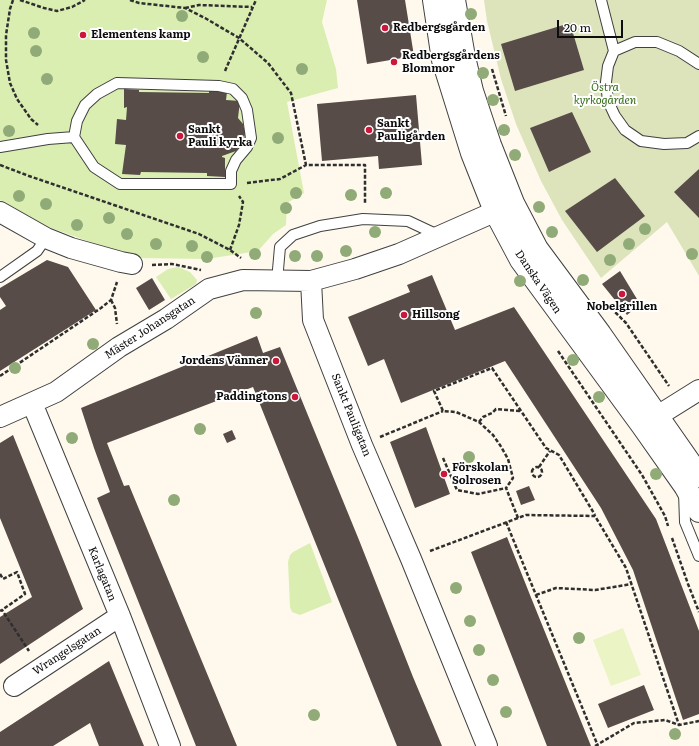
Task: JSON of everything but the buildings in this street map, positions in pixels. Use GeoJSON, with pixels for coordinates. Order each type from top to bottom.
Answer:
{"type":"FeatureCollection","features":[{"type":"Feature","properties":{"kind":"street","name":"Danska Vägen"},"geometry":{"type":"LineString","coordinates":[[434,0],[445,66],[472,152],[504,207],[600,334],[649,421],[692,481],[699,511]]}},
{"type":"Feature","properties":{"kind":"street","name":"Danska Vägen"},"geometry":{"type":"LineString","coordinates":[[454,0],[464,57],[472,91],[490,145],[504,207]]}},
{"type":"Feature","properties":{"kind":"street"},"geometry":{"type":"LineString","coordinates":[[311,281],[355,269],[399,254],[504,207]]}},
{"type":"Feature","properties":{"kind":"street"},"geometry":{"type":"LineString","coordinates":[[0,212],[46,238],[71,248],[126,263]]}},
{"type":"Feature","properties":{"kind":"street","name":"Mäster Johansgatan"},"geometry":{"type":"LineString","coordinates":[[0,416],[56,392],[119,348],[166,319],[209,289],[243,280],[311,281]]}},
{"type":"Feature","properties":{"kind":"street","name":"Sankt Pauligatan"},"geometry":{"type":"LineString","coordinates":[[311,281],[313,320],[362,445],[411,559],[487,746]]}},
{"type":"Feature","properties":{"kind":"street"},"geometry":{"type":"LineString","coordinates":[[649,421],[699,390]]}},
{"type":"Feature","properties":{"kind":"street","name":"Karlagatan"},"geometry":{"type":"LineString","coordinates":[[32,402],[120,616],[170,746]]}},
{"type":"Feature","properties":{"kind":"street","name":"Wrangelsgatan"},"geometry":{"type":"LineString","coordinates":[[14,686],[120,616]]}},
{"type":"Feature","properties":{"kind":"lane"},"geometry":{"type":"LineString","coordinates":[[601,0],[614,52],[608,66],[606,82],[608,101],[615,116],[625,130],[641,140],[664,144],[687,143],[699,136]]}},
{"type":"Feature","properties":{"kind":"lane"},"geometry":{"type":"LineString","coordinates":[[614,52],[635,42],[657,42],[679,51],[699,64]]}},
{"type":"Feature","properties":{"kind":"lane"},"geometry":{"type":"LineString","coordinates":[[117,83],[219,86],[233,88],[242,98],[247,110],[251,138],[247,147],[236,160],[231,170],[231,184],[120,184],[94,167],[74,136],[77,121],[85,106],[97,94],[117,83]]}},
{"type":"Feature","properties":{"kind":"lane"},"geometry":{"type":"LineString","coordinates":[[0,147],[74,136]]}},
{"type":"Feature","properties":{"kind":"lane"},"geometry":{"type":"LineString","coordinates":[[268,280],[280,247],[292,235],[320,226],[362,219],[408,222],[440,236]]}},
{"type":"Feature","properties":{"kind":"lane"},"geometry":{"type":"LineString","coordinates":[[0,277],[37,251],[46,238]]}},
{"type":"Feature","properties":{"kind":"lane"},"geometry":{"type":"LineString","coordinates":[[692,481],[684,507],[685,522],[699,556]]}},
{"type":"Feature","properties":{"kind":"path"},"geometry":{"type":"LineString","coordinates":[[13,0],[6,35],[6,60],[10,83],[17,99],[31,119],[42,128],[48,139]]}},
{"type":"Feature","properties":{"kind":"path"},"geometry":{"type":"LineString","coordinates":[[20,0],[57,11],[72,7],[85,0]]}},
{"type":"Feature","properties":{"kind":"path"},"geometry":{"type":"LineString","coordinates":[[130,0],[139,3],[185,8],[199,5],[252,7]]}},
{"type":"Feature","properties":{"kind":"path"},"geometry":{"type":"LineString","coordinates":[[219,86],[256,0]]}},
{"type":"Feature","properties":{"kind":"path"},"geometry":{"type":"LineString","coordinates":[[185,8],[239,38],[268,63],[291,93],[306,165]]}},
{"type":"Feature","properties":{"kind":"path"},"geometry":{"type":"LineString","coordinates":[[490,66],[506,118]]}},
{"type":"Feature","properties":{"kind":"path"},"geometry":{"type":"LineString","coordinates":[[0,165],[199,234],[230,250],[258,269],[268,280]]}},
{"type":"Feature","properties":{"kind":"path"},"geometry":{"type":"LineString","coordinates":[[230,250],[239,225],[243,202],[231,184],[280,179],[306,165],[365,165],[365,200],[362,219]]}},
{"type":"Feature","properties":{"kind":"path"},"geometry":{"type":"LineString","coordinates":[[0,376],[111,300],[126,263],[158,266],[172,264],[189,267],[205,271],[229,284]]}},
{"type":"Feature","properties":{"kind":"path"},"geometry":{"type":"LineString","coordinates":[[556,347],[642,475],[665,516],[669,530]]}},
{"type":"Feature","properties":{"kind":"path"},"geometry":{"type":"LineString","coordinates":[[443,411],[434,392],[492,368],[546,448],[559,456],[626,568],[679,725]]}},
{"type":"Feature","properties":{"kind":"path"},"geometry":{"type":"LineString","coordinates":[[479,422],[483,417],[492,413],[496,409],[521,411]]}},
{"type":"Feature","properties":{"kind":"path"},"geometry":{"type":"LineString","coordinates":[[362,445],[443,411],[456,412],[479,422],[493,435],[508,460],[513,478],[506,488],[478,494],[457,490],[443,458]]}},
{"type":"Feature","properties":{"kind":"path"},"geometry":{"type":"LineString","coordinates":[[539,467],[542,470],[541,474],[538,477],[534,476],[532,470],[535,467],[539,467],[550,451]]}},
{"type":"Feature","properties":{"kind":"path"},"geometry":{"type":"LineString","coordinates":[[506,488],[518,518]]}},
{"type":"Feature","properties":{"kind":"path"},"geometry":{"type":"LineString","coordinates":[[411,559],[526,515],[595,516]]}},
{"type":"Feature","properties":{"kind":"path"},"geometry":{"type":"LineString","coordinates":[[506,522],[597,746],[634,723],[665,720],[679,725],[699,720]]}},
{"type":"Feature","properties":{"kind":"path"},"geometry":{"type":"LineString","coordinates":[[672,536],[699,612]]}},
{"type":"Feature","properties":{"kind":"path"},"geometry":{"type":"LineString","coordinates":[[0,574],[3,579],[17,572],[25,594],[1,610],[40,668]]}},
{"type":"Feature","properties":{"kind":"path"},"geometry":{"type":"LineString","coordinates":[[536,595],[556,588],[595,590],[632,584]]}},
{"type":"Feature","properties":{"kind":"green space"},"geometry":{"type":"Polygon","coordinates":[[[0,0],[327,0],[322,22],[336,69],[338,88],[287,102],[304,193],[287,203],[286,225],[273,234],[258,251],[207,259],[135,258],[20,217],[0,200],[0,0]]]}},
{"type":"Feature","properties":{"kind":"green space","name":"Östra kyrkogården"},"geometry":{"type":"Polygon","coordinates":[[[484,0],[699,0],[699,276],[667,222],[601,278],[562,220],[541,181],[516,124],[501,79],[487,21],[484,0]]]}},
{"type":"Feature","properties":{"kind":"green space"},"geometry":{"type":"Polygon","coordinates":[[[178,267],[190,272],[197,280],[196,284],[171,299],[156,277],[168,269],[178,267]]]}},
{"type":"Feature","properties":{"kind":"green space"},"geometry":{"type":"Polygon","coordinates":[[[310,543],[332,602],[300,615],[292,612],[290,607],[288,562],[290,555],[293,552],[310,543]]]}},
{"type":"Feature","properties":{"kind":"green space"},"geometry":{"type":"Polygon","coordinates":[[[623,628],[641,675],[611,686],[593,640],[623,628]]]}},
{"type":"Feature","properties":{"kind":"place","name":"Redbergsgården"},"geometry":{"type":"Point","coordinates":[385,28]}},
{"type":"Feature","properties":{"kind":"place","name":"Elementens kamp"},"geometry":{"type":"Point","coordinates":[83,35]}},
{"type":"Feature","properties":{"kind":"place","name":"Redbergsgårdens Blommor"},"geometry":{"type":"Point","coordinates":[394,62]}},
{"type":"Feature","properties":{"kind":"place","name":"Sankt Pauligården"},"geometry":{"type":"Point","coordinates":[369,130]}},
{"type":"Feature","properties":{"kind":"place","name":"Sankt Pauli kyrka"},"geometry":{"type":"Point","coordinates":[180,136]}},
{"type":"Feature","properties":{"kind":"place","name":"Nobelgrillen"},"geometry":{"type":"Point","coordinates":[622,294]}},
{"type":"Feature","properties":{"kind":"place","name":"Hillsong"},"geometry":{"type":"Point","coordinates":[404,315]}},
{"type":"Feature","properties":{"kind":"place","name":"Jordens Vänner"},"geometry":{"type":"Point","coordinates":[276,361]}},
{"type":"Feature","properties":{"kind":"place","name":"Paddingtons"},"geometry":{"type":"Point","coordinates":[295,397]}},
{"type":"Feature","properties":{"kind":"place","name":"Förskolan Solrosen"},"geometry":{"type":"Point","coordinates":[444,474]}}]}
